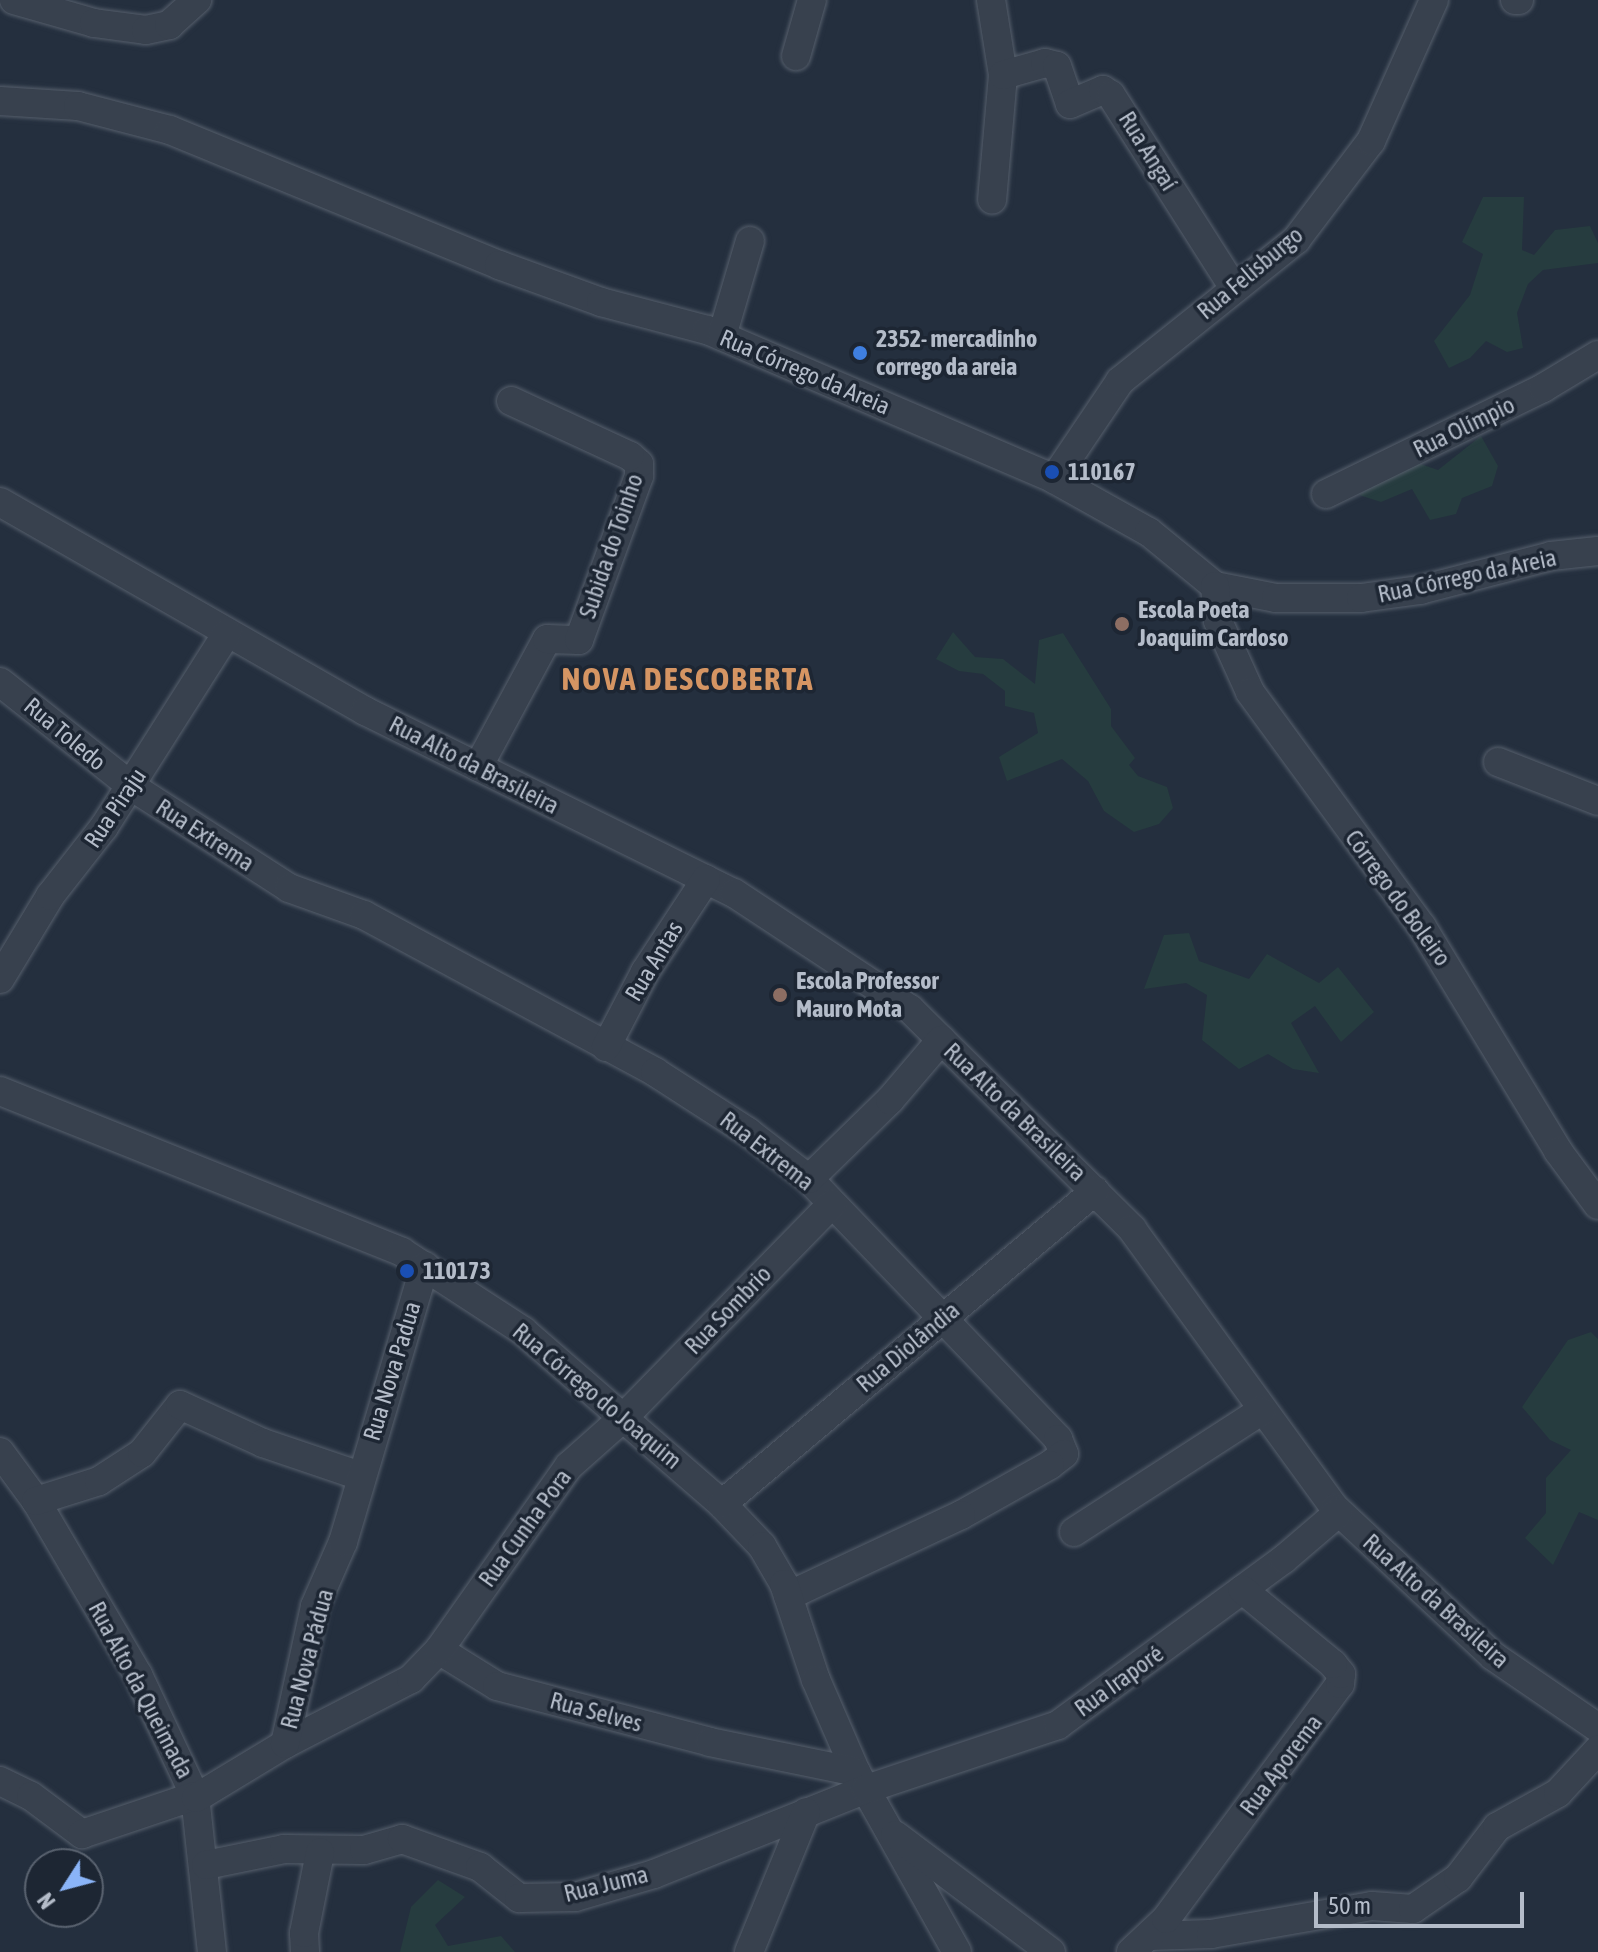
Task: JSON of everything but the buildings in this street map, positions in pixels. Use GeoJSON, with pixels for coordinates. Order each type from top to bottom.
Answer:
{"type":"FeatureCollection","features":[{"type":"Feature","properties":{"kind":"street"},"geometry":{"type":"LineString","coordinates":[[14,0],[94,23],[146,30],[169,25],[197,0]]}},
{"type":"Feature","properties":{"kind":"street"},"geometry":{"type":"LineString","coordinates":[[796,56],[812,0]]}},
{"type":"Feature","properties":{"kind":"street"},"geometry":{"type":"LineString","coordinates":[[991,0],[1003,75],[992,200]]}},
{"type":"Feature","properties":{"kind":"street","name":"Rua Felisburgo"},"geometry":{"type":"LineString","coordinates":[[1054,479],[1120,381],[1296,240],[1371,141],[1434,0]]}},
{"type":"Feature","properties":{"kind":"street","name":"Rua Angaí"},"geometry":{"type":"LineString","coordinates":[[1003,75],[1045,63],[1057,66],[1070,104],[1103,90],[1111,95],[1234,288]]}},
{"type":"Feature","properties":{"kind":"street","name":"Rua Córrego da Areia"},"geometry":{"type":"LineString","coordinates":[[0,101],[78,106],[170,130],[413,233],[601,302],[722,336],[1054,479],[1149,532],[1215,586],[1276,598],[1361,598],[1420,590],[1551,556],[1598,551]]}},
{"type":"Feature","properties":{"kind":"street"},"geometry":{"type":"LineString","coordinates":[[722,336],[750,241]]}},
{"type":"Feature","properties":{"kind":"street","name":"Rua Olímpio"},"geometry":{"type":"LineString","coordinates":[[1326,494],[1543,388],[1598,355]]}},
{"type":"Feature","properties":{"kind":"street","name":"Subida do Toinho"},"geometry":{"type":"LineString","coordinates":[[478,767],[547,639],[579,640],[639,476],[639,464],[630,456],[511,401]]}},
{"type":"Feature","properties":{"kind":"street","name":"Rua Alto da Brasileira"},"geometry":{"type":"LineString","coordinates":[[0,502],[227,633],[478,767],[706,879],[873,985],[941,1040],[1095,1191],[1169,1277],[1261,1411],[1339,1512],[1493,1656],[1598,1728]]}},
{"type":"Feature","properties":{"kind":"street","name":"Córrego do Boleiro"},"geometry":{"type":"LineString","coordinates":[[1215,586],[1218,621],[1250,692],[1422,927],[1558,1151],[1598,1205]]}},
{"type":"Feature","properties":{"kind":"street","name":"Rua Piraju"},"geometry":{"type":"LineString","coordinates":[[0,979],[50,896],[131,786],[227,633]]}},
{"type":"Feature","properties":{"kind":"street","name":"Rua Toledo"},"geometry":{"type":"LineString","coordinates":[[0,682],[131,786]]}},
{"type":"Feature","properties":{"kind":"street"},"geometry":{"type":"LineString","coordinates":[[1498,762],[1598,801]]}},
{"type":"Feature","properties":{"kind":"street","name":"Rua Extrema"},"geometry":{"type":"LineString","coordinates":[[131,786],[289,888],[364,915],[692,1094],[809,1179],[1058,1439],[1064,1454],[961,1515],[788,1596]]}},
{"type":"Feature","properties":{"kind":"street","name":"Rua Antas"},"geometry":{"type":"LineString","coordinates":[[606,1047],[645,972],[706,879]]}},
{"type":"Feature","properties":{"kind":"street"},"geometry":{"type":"LineString","coordinates":[[809,1179],[890,1100],[941,1040]]}},
{"type":"Feature","properties":{"kind":"street","name":"Rua Córrego do Joaquim"},"geometry":{"type":"LineString","coordinates":[[0,1091],[388,1246],[425,1266],[523,1331],[722,1504],[762,1546],[788,1596],[816,1680],[861,1780],[885,1828],[957,1952]]}},
{"type":"Feature","properties":{"kind":"street","name":"Rua Diolândia"},"geometry":{"type":"LineString","coordinates":[[722,1504],[1095,1191]]}},
{"type":"Feature","properties":{"kind":"street","name":"Rua Sombrio"},"geometry":{"type":"LineString","coordinates":[[624,1417],[832,1204]]}},
{"type":"Feature","properties":{"kind":"street","name":"Rua Nova Padua"},"geometry":{"type":"LineString","coordinates":[[360,1476],[425,1266]]}},
{"type":"Feature","properties":{"kind":"street"},"geometry":{"type":"LineString","coordinates":[[36,1501],[99,1481],[142,1453],[180,1405],[263,1443],[360,1476]]}},
{"type":"Feature","properties":{"kind":"street"},"geometry":{"type":"LineString","coordinates":[[1074,1532],[1261,1411]]}},
{"type":"Feature","properties":{"kind":"street","name":"Rua Cunha Pora"},"geometry":{"type":"LineString","coordinates":[[285,1744],[411,1679],[439,1650],[550,1489],[624,1417]]}},
{"type":"Feature","properties":{"kind":"street","name":"Rua Alto da Queimada"},"geometry":{"type":"LineString","coordinates":[[0,1452],[36,1501],[138,1675],[196,1797],[206,1865],[212,1952]]}},
{"type":"Feature","properties":{"kind":"street","name":"Rua Nova Pádua"},"geometry":{"type":"LineString","coordinates":[[0,1781],[31,1796],[82,1834],[196,1797],[285,1744],[315,1606],[343,1542],[360,1476]]}},
{"type":"Feature","properties":{"kind":"street","name":"Rua Iraporé"},"geometry":{"type":"LineString","coordinates":[[861,1780],[1058,1725],[1243,1590],[1339,1512]]}},
{"type":"Feature","properties":{"kind":"street","name":"Rua Aporema"},"geometry":{"type":"LineString","coordinates":[[1140,1944],[1340,1684],[1341,1674],[1333,1664],[1243,1590]]}},
{"type":"Feature","properties":{"kind":"street","name":"Rua Selves"},"geometry":{"type":"LineString","coordinates":[[439,1650],[497,1686],[861,1780]]}},
{"type":"Feature","properties":{"kind":"street"},"geometry":{"type":"LineString","coordinates":[[1140,1944],[1216,1943],[1327,1911],[1413,1909],[1458,1878],[1497,1827],[1558,1793],[1598,1750]]}},
{"type":"Feature","properties":{"kind":"street","name":"Rua Juma"},"geometry":{"type":"LineString","coordinates":[[206,1865],[284,1849],[320,1853],[364,1850],[402,1839],[480,1867],[519,1898],[575,1897],[654,1874],[806,1812],[861,1780]]}},
{"type":"Feature","properties":{"kind":"street"},"geometry":{"type":"LineString","coordinates":[[749,1952],[806,1812]]}},
{"type":"Feature","properties":{"kind":"street"},"geometry":{"type":"LineString","coordinates":[[885,1828],[1051,1952]]}},
{"type":"Feature","properties":{"kind":"street"},"geometry":{"type":"LineString","coordinates":[[305,1952],[304,1933],[320,1853]]}},
{"type":"Feature","properties":{"kind":"green space"},"geometry":{"type":"Polygon","coordinates":[[[1483,197],[1524,197],[1522,250],[1534,255],[1555,230],[1590,226],[1598,243],[1598,263],[1543,270],[1528,284],[1517,313],[1523,348],[1507,352],[1486,341],[1470,358],[1449,368],[1434,341],[1470,295],[1483,254],[1462,242],[1483,197]]]}},
{"type":"Feature","properties":{"kind":"green space"},"geometry":{"type":"Polygon","coordinates":[[[1481,436],[1498,466],[1492,486],[1462,498],[1456,514],[1430,520],[1412,489],[1381,502],[1359,495],[1409,460],[1438,470],[1481,436]]]}},
{"type":"Feature","properties":{"kind":"green space"},"geometry":{"type":"Polygon","coordinates":[[[953,632],[975,657],[1003,659],[1035,684],[1039,640],[1063,633],[1111,709],[1111,726],[1135,758],[1129,765],[1138,776],[1167,787],[1173,808],[1159,824],[1134,832],[1104,811],[1088,781],[1062,759],[1007,781],[999,757],[1038,733],[1034,713],[1005,706],[1005,691],[983,674],[959,671],[936,659],[953,632]]]}},
{"type":"Feature","properties":{"kind":"green space"},"geometry":{"type":"Polygon","coordinates":[[[1189,933],[1199,961],[1249,979],[1267,954],[1319,983],[1338,967],[1374,1012],[1341,1042],[1315,1006],[1291,1023],[1319,1073],[1293,1069],[1268,1054],[1239,1069],[1202,1040],[1207,995],[1186,983],[1144,989],[1164,935],[1189,933]]]}},
{"type":"Feature","properties":{"kind":"green space"},"geometry":{"type":"Polygon","coordinates":[[[1591,1332],[1598,1339],[1598,1520],[1579,1512],[1553,1565],[1525,1538],[1546,1513],[1546,1478],[1571,1450],[1550,1440],[1522,1407],[1568,1340],[1591,1332]]]}},
{"type":"Feature","properties":{"kind":"green space"},"geometry":{"type":"Polygon","coordinates":[[[438,1880],[465,1897],[435,1925],[448,1946],[501,1936],[515,1952],[400,1952],[411,1907],[438,1880]]]}},
{"type":"Feature","properties":{"kind":"place","name":"2352- mercadinho corrego da areia"},"geometry":{"type":"Point","coordinates":[860,353]}},
{"type":"Feature","properties":{"kind":"place","name":"110167"},"geometry":{"type":"Point","coordinates":[1052,472]}},
{"type":"Feature","properties":{"kind":"place","name":"Escola Poeta Joaquim Cardoso"},"geometry":{"type":"Point","coordinates":[1122,624]}},
{"type":"Feature","properties":{"kind":"place","name":"Escola Professor Mauro Mota"},"geometry":{"type":"Point","coordinates":[780,995]}},
{"type":"Feature","properties":{"kind":"place","name":"110173"},"geometry":{"type":"Point","coordinates":[407,1271]}},
{"type":"Feature","properties":{"kind":"district","name":"NOVA DESCOBERTA"},"geometry":{"type":"Point","coordinates":[688,679]}}]}
